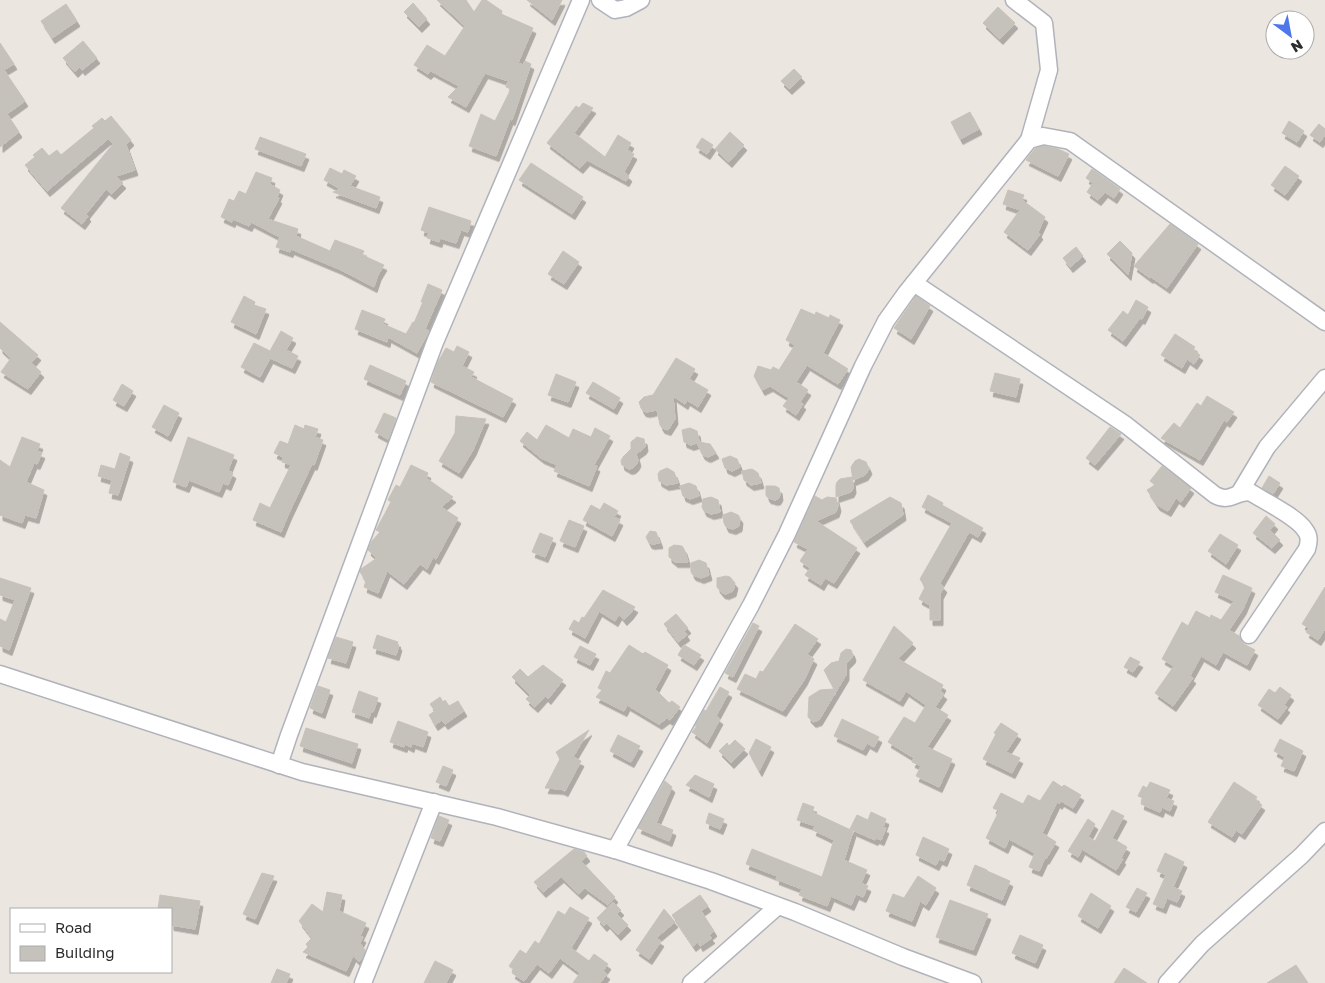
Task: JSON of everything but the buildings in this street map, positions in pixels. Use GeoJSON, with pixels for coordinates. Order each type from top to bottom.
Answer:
{"type":"FeatureCollection","features":[{"type":"Feature","properties":{"kind":"street"},"geometry":{"type":"LineString","coordinates":[[279,764],[435,342],[581,0]]}},
{"type":"Feature","properties":{"kind":"street"},"geometry":{"type":"LineString","coordinates":[[600,0],[615,10],[626,8],[640,0]]}},
{"type":"Feature","properties":{"kind":"street"},"geometry":{"type":"LineString","coordinates":[[615,850],[751,605],[787,534],[886,321],[914,283],[1029,140],[1049,70],[1044,23],[1014,0]]}},
{"type":"Feature","properties":{"kind":"street"},"geometry":{"type":"LineString","coordinates":[[1029,140],[1043,136],[1070,141],[1325,322]]}},
{"type":"Feature","properties":{"kind":"street"},"geometry":{"type":"LineString","coordinates":[[914,283],[1126,425],[1215,495],[1222,498],[1230,498],[1240,492],[1267,446],[1325,378]]}},
{"type":"Feature","properties":{"kind":"street"},"geometry":{"type":"LineString","coordinates":[[1240,492],[1250,492],[1300,523],[1306,531],[1309,540],[1307,549],[1248,635]]}},
{"type":"Feature","properties":{"kind":"street"},"geometry":{"type":"LineString","coordinates":[[0,674],[302,772],[497,817],[615,850],[710,881],[778,906],[903,957],[973,983]]}},
{"type":"Feature","properties":{"kind":"street"},"geometry":{"type":"LineString","coordinates":[[363,983],[434,802]]}},
{"type":"Feature","properties":{"kind":"street"},"geometry":{"type":"LineString","coordinates":[[1168,983],[1202,944],[1301,856],[1325,831]]}},
{"type":"Feature","properties":{"kind":"street"},"geometry":{"type":"LineString","coordinates":[[691,983],[778,906]]}}]}
